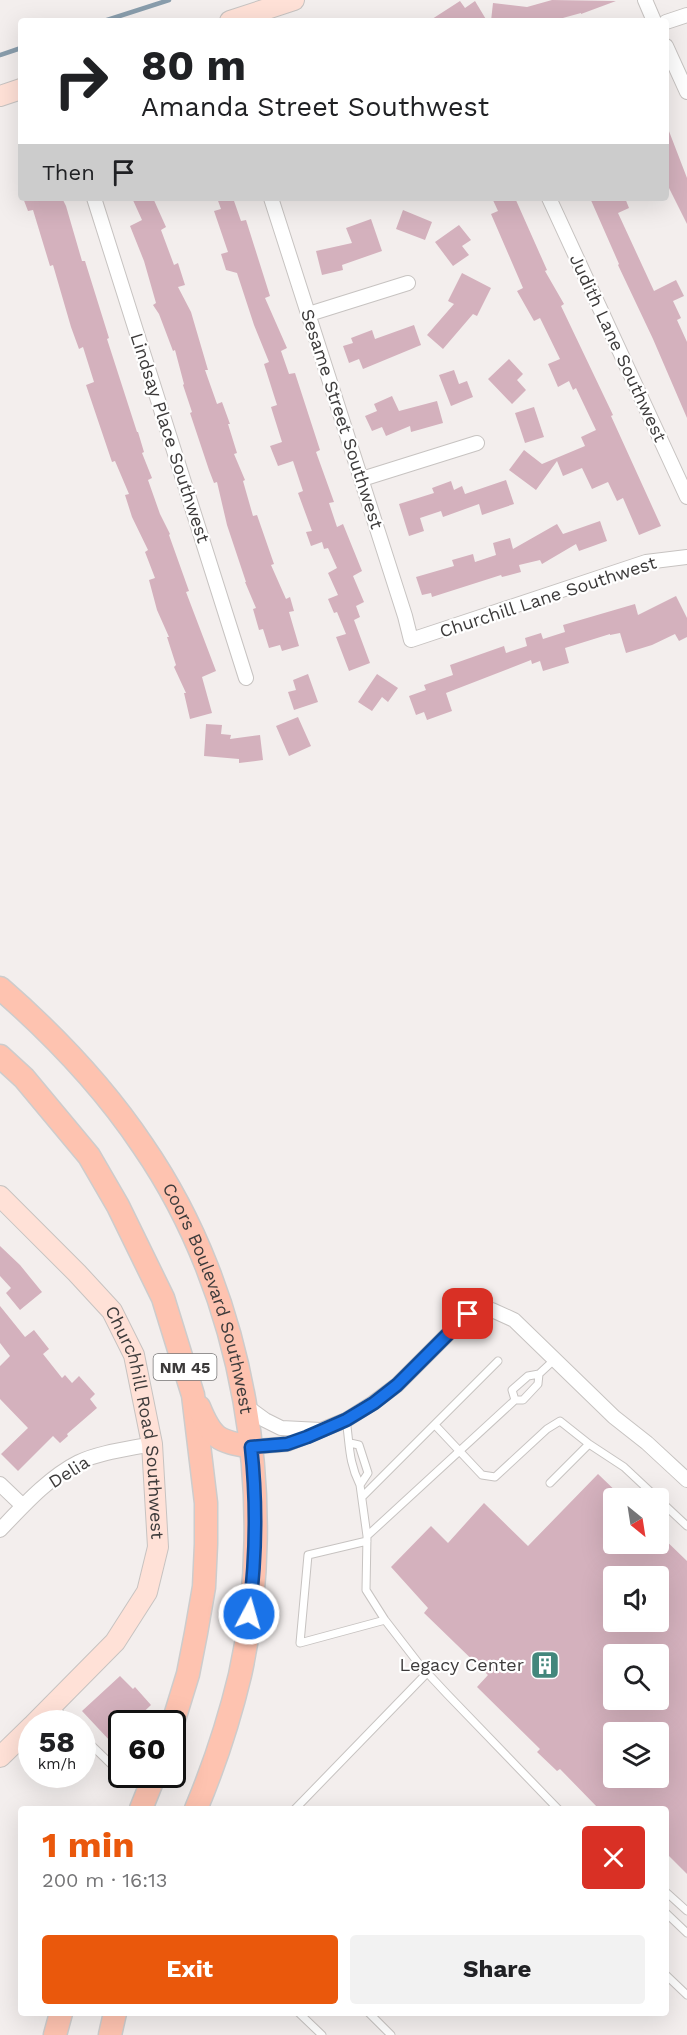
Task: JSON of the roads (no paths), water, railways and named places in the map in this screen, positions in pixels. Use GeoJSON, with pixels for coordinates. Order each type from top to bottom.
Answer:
{"type":"FeatureCollection","features":[{"type":"Feature","properties":{"kind":"main road","name":"Coors Boulevard Southwest"},"geometry":{"type":"LineString","coordinates":[[0,988],[53,1036],[89,1074],[145,1148],[189,1227],[207,1269],[223,1312],[246,1406],[254,1472],[255,1537],[248,1633],[240,1675],[225,1730],[197,1806]]}},
{"type":"Feature","properties":{"kind":"main road","name":"NM 45"},"geometry":{"type":"LineString","coordinates":[[0,1056],[24,1078],[89,1156],[118,1206],[163,1298],[193,1395],[206,1503],[204,1587],[188,1674],[177,1710]]}},
{"type":"Feature","properties":{"kind":"main road"},"geometry":{"type":"LineString","coordinates":[[193,1395],[205,1423],[213,1433],[224,1442],[251,1447]]}},
{"type":"Feature","properties":{"kind":"main road"},"geometry":{"type":"LineString","coordinates":[[142,1806],[149,1788]]}},
{"type":"Feature","properties":{"kind":"main road"},"geometry":{"type":"LineString","coordinates":[[56,2035],[60,2016]]}},
{"type":"Feature","properties":{"kind":"main road"},"geometry":{"type":"LineString","coordinates":[[110,2035],[114,2016]]}},
{"type":"Feature","properties":{"kind":"street"},"geometry":{"type":"LineString","coordinates":[[239,18],[294,0]]}},
{"type":"Feature","properties":{"kind":"street"},"geometry":{"type":"LineString","coordinates":[[645,0],[653,18]]}},
{"type":"Feature","properties":{"kind":"street"},"geometry":{"type":"LineString","coordinates":[[669,21],[687,15]]}},
{"type":"Feature","properties":{"kind":"street"},"geometry":{"type":"LineString","coordinates":[[669,53],[687,92]]}},
{"type":"Feature","properties":{"kind":"street"},"geometry":{"type":"LineString","coordinates":[[0,96],[18,90]]}},
{"type":"Feature","properties":{"kind":"street","name":"Lindsay Place Southwest"},"geometry":{"type":"LineString","coordinates":[[95,201],[246,678]]}},
{"type":"Feature","properties":{"kind":"street","name":"Sesame Street Southwest"},"geometry":{"type":"LineString","coordinates":[[273,201],[411,640]]}},
{"type":"Feature","properties":{"kind":"street","name":"Judith Lane Southwest"},"geometry":{"type":"LineString","coordinates":[[550,201],[687,497]]}},
{"type":"Feature","properties":{"kind":"street"},"geometry":{"type":"LineString","coordinates":[[309,314],[408,283]]}},
{"type":"Feature","properties":{"kind":"street"},"geometry":{"type":"LineString","coordinates":[[362,479],[477,443]]}},
{"type":"Feature","properties":{"kind":"street","name":"Churchill Lane Southwest"},"geometry":{"type":"LineString","coordinates":[[411,640],[646,562],[687,557]]}},
{"type":"Feature","properties":{"kind":"street","name":"Churchhill Road Southwest"},"geometry":{"type":"LineString","coordinates":[[0,1196],[112,1311],[134,1355],[152,1444],[158,1546],[147,1592],[115,1642],[47,1710]]}},
{"type":"Feature","properties":{"kind":"street"},"geometry":{"type":"LineString","coordinates":[[251,1447],[287,1444],[346,1420],[374,1403],[397,1385],[468,1314],[492,1310],[514,1320],[614,1417],[647,1443],[687,1480]]}},
{"type":"Feature","properties":{"kind":"street"},"geometry":{"type":"LineString","coordinates":[[246,1406],[281,1428],[321,1430]]}},
{"type":"Feature","properties":{"kind":"street","name":"Delia"},"geometry":{"type":"LineString","coordinates":[[0,1530],[23,1506],[77,1463],[95,1456],[152,1444]]}},
{"type":"Feature","properties":{"kind":"street"},"geometry":{"type":"LineString","coordinates":[[0,1484],[23,1506]]}},
{"type":"Feature","properties":{"kind":"street","name":"Churchhill Road Southwest"},"geometry":{"type":"LineString","coordinates":[[0,1758],[18,1740]]}},
{"type":"Feature","properties":{"kind":"lane"},"geometry":{"type":"LineString","coordinates":[[515,1400],[512,1390],[528,1376],[539,1374],[554,1360]]}},
{"type":"Feature","properties":{"kind":"lane"},"geometry":{"type":"LineString","coordinates":[[362,1497],[498,1361]]}},
{"type":"Feature","properties":{"kind":"lane"},"geometry":{"type":"LineString","coordinates":[[385,1620],[300,1643],[308,1555],[367,1538],[515,1400],[523,1400],[538,1384],[539,1374]]}},
{"type":"Feature","properties":{"kind":"lane"},"geometry":{"type":"LineString","coordinates":[[346,1420],[352,1469],[360,1485],[367,1538],[366,1590],[385,1620],[427,1673],[555,1806]]}},
{"type":"Feature","properties":{"kind":"lane"},"geometry":{"type":"LineString","coordinates":[[435,1425],[482,1475],[495,1477],[547,1429],[560,1421],[624,1467],[687,1526]]}},
{"type":"Feature","properties":{"kind":"lane"},"geometry":{"type":"LineString","coordinates":[[350,1443],[359,1444],[368,1473],[360,1485]]}},
{"type":"Feature","properties":{"kind":"lane"},"geometry":{"type":"LineString","coordinates":[[550,1483],[589,1444]]}},
{"type":"Feature","properties":{"kind":"lane"},"geometry":{"type":"LineString","coordinates":[[298,1806],[427,1673]]}},
{"type":"Feature","properties":{"kind":"lane"},"geometry":{"type":"LineString","coordinates":[[52,1705],[57,1710]]}},
{"type":"Feature","properties":{"kind":"lane"},"geometry":{"type":"LineString","coordinates":[[96,1750],[108,1761]]}},
{"type":"Feature","properties":{"kind":"lane"},"geometry":{"type":"LineString","coordinates":[[669,1895],[687,1911]]}},
{"type":"Feature","properties":{"kind":"lane"},"geometry":{"type":"LineString","coordinates":[[669,1916],[685,1930],[687,1921]]}},
{"type":"Feature","properties":{"kind":"lane"},"geometry":{"type":"LineString","coordinates":[[669,1978],[687,1995]]}},
{"type":"Feature","properties":{"kind":"lane"},"geometry":{"type":"LineString","coordinates":[[302,2016],[322,2035]]}},
{"type":"Feature","properties":{"kind":"lane"},"geometry":{"type":"LineString","coordinates":[[372,2016],[391,2035]]}},
{"type":"Feature","properties":{"kind":"waterway"},"geometry":{"type":"LineString","coordinates":[[113,18],[169,0]]}},
{"type":"Feature","properties":{"kind":"waterway"},"geometry":{"type":"LineString","coordinates":[[0,55],[18,49]]}},
{"type":"Feature","properties":{"kind":"place","name":"Legacy Center"},"geometry":{"type":"Point","coordinates":[545,1665]}}]}
